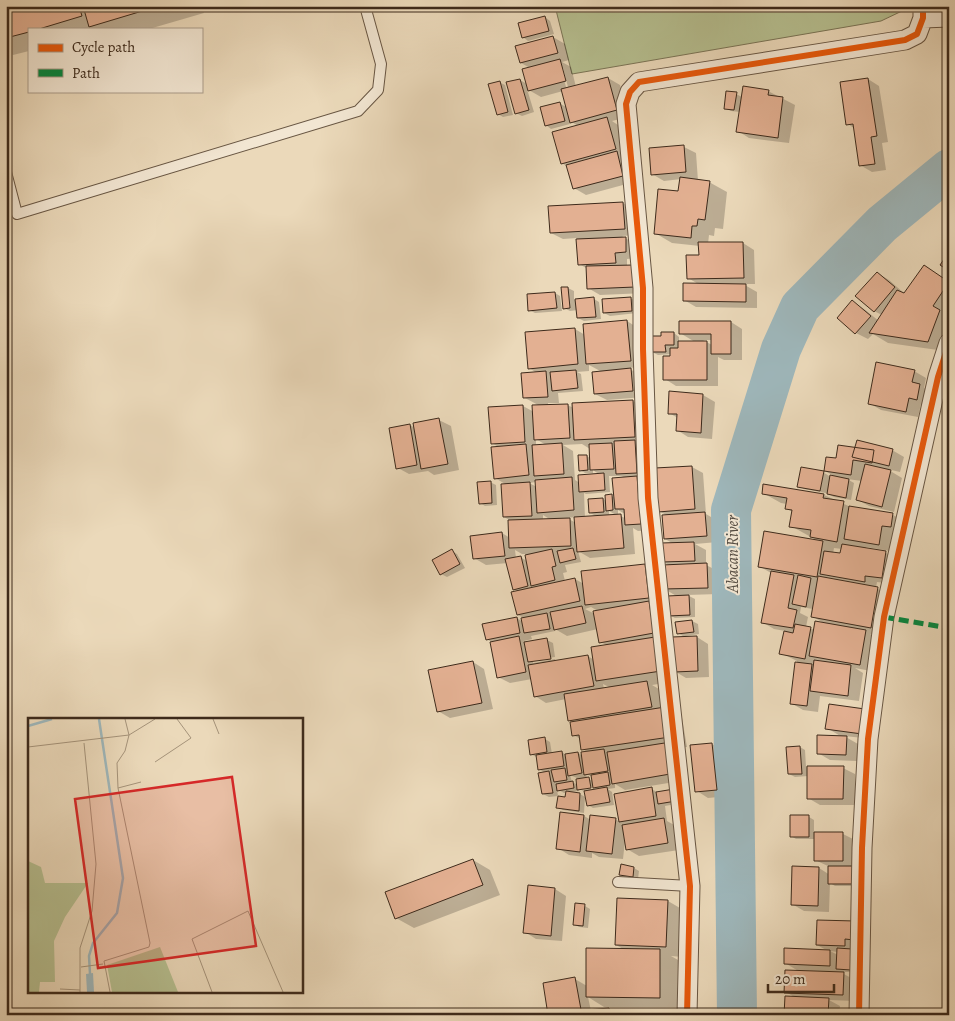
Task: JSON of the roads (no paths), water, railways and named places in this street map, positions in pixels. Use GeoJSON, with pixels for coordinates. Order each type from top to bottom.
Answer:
{"type":"FeatureCollection","features":[{"type":"Feature","properties":{"kind":"street"},"geometry":{"type":"LineString","coordinates":[[687,1015],[690,886],[648,498],[643,288],[626,104],[630,92],[639,82],[905,40],[917,34],[923,12],[949,17]]}},
{"type":"Feature","properties":{"kind":"street"},"geometry":{"type":"LineString","coordinates":[[859,1015],[862,848],[868,748],[884,617],[938,377],[949,343]]}},
{"type":"Feature","properties":{"kind":"lane"},"geometry":{"type":"LineString","coordinates":[[6,172],[17,214],[358,111],[378,90],[381,64],[365,6]]}},
{"type":"Feature","properties":{"kind":"lane"},"geometry":{"type":"LineString","coordinates":[[618,882],[690,886]]}},
{"type":"Feature","properties":{"kind":"waterway","name":"Abacan River"},"geometry":{"type":"LineString","coordinates":[[737,1015],[731,510],[781,349],[800,307],[882,224],[949,169]]}}]}
